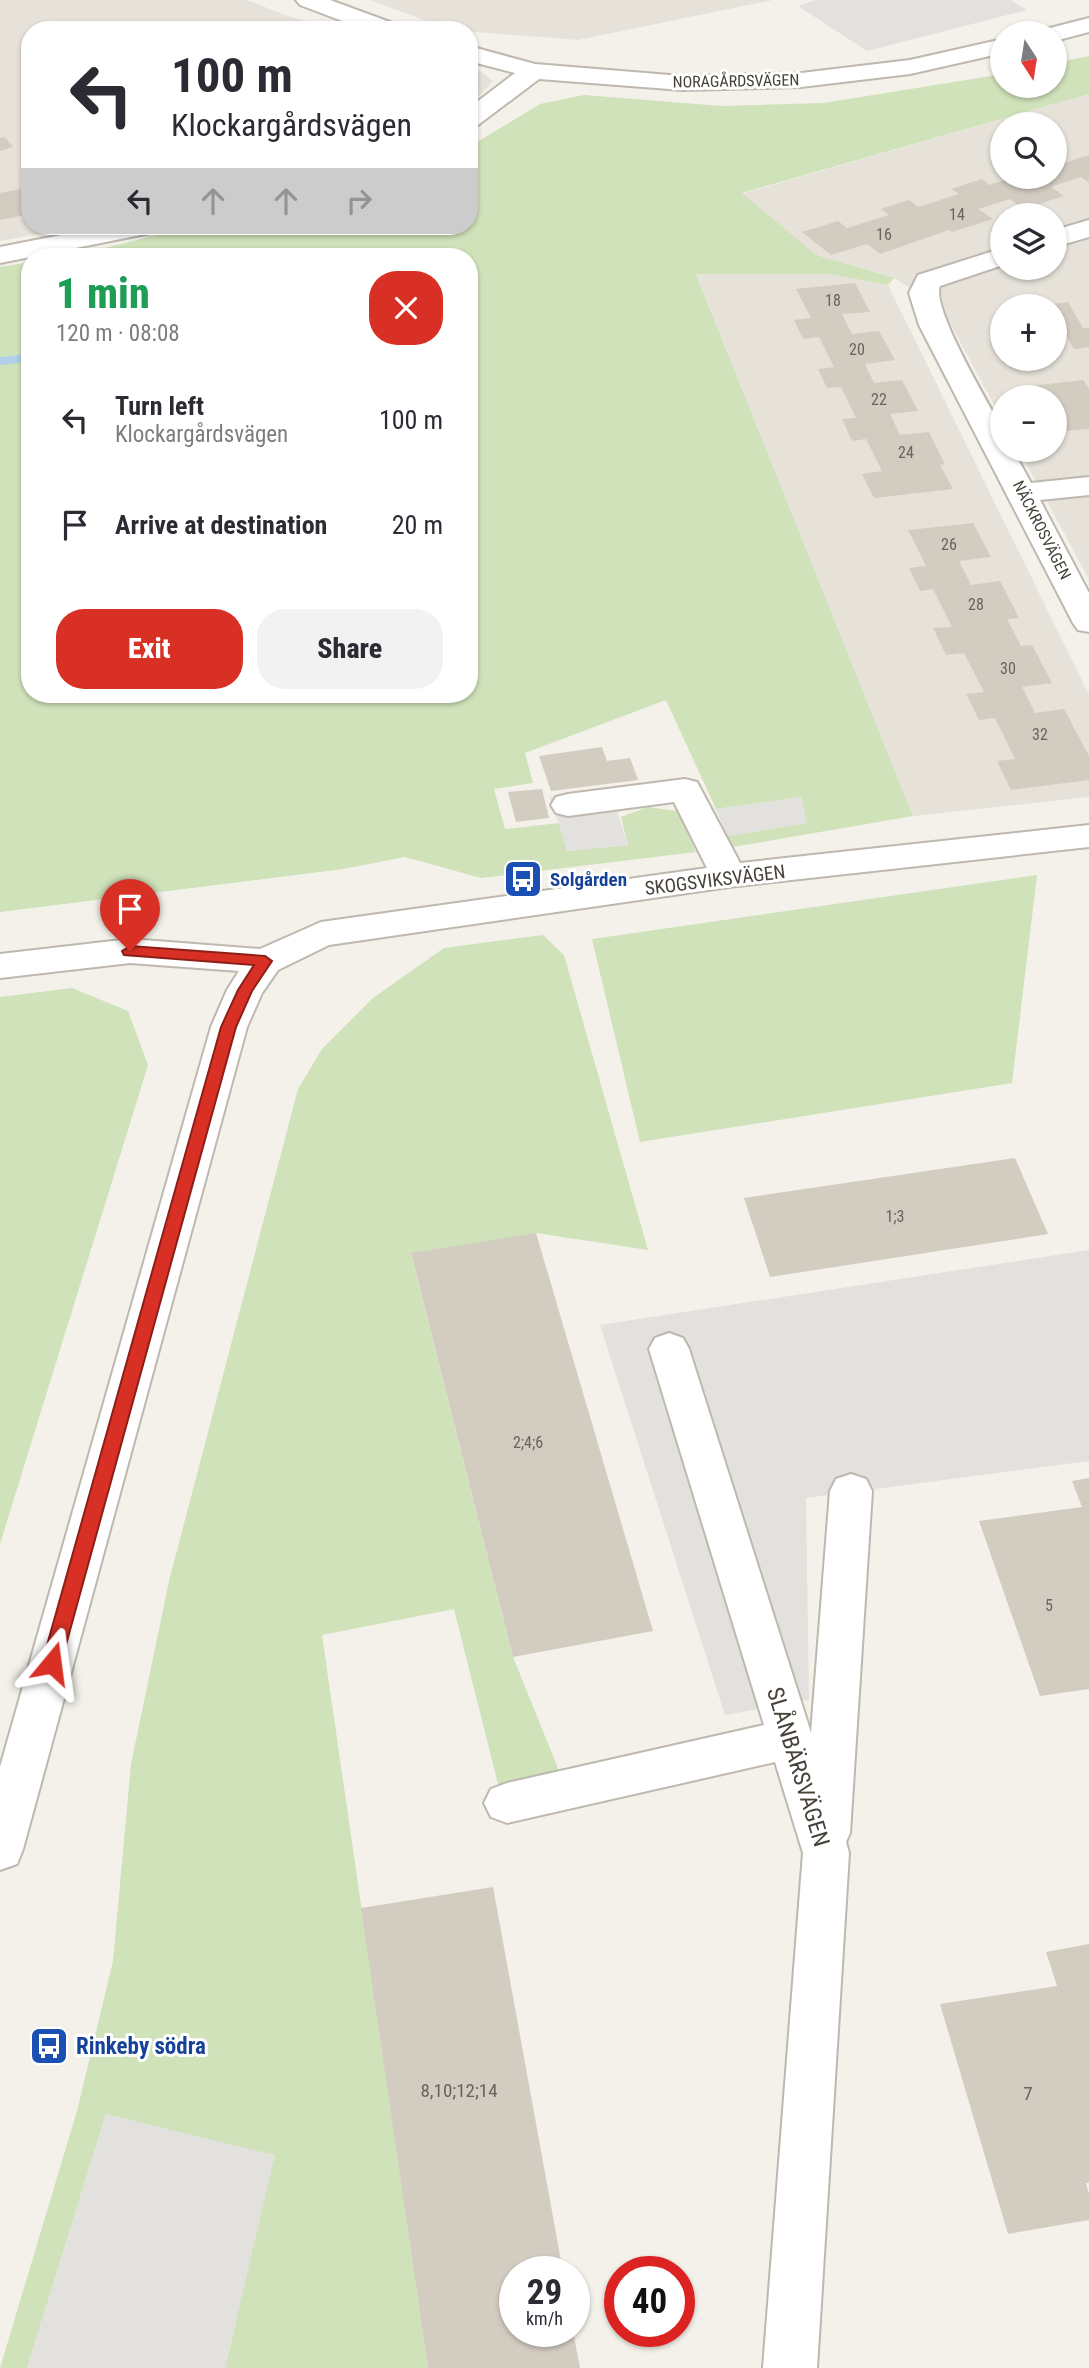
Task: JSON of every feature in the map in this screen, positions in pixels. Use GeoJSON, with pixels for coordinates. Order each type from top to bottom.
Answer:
{"type":"FeatureCollection","features":[{"type":"Feature","properties":{"kind":"street"},"geometry":{"type":"LineString","coordinates":[[308,0],[365,21]]}},
{"type":"Feature","properties":{"kind":"street"},"geometry":{"type":"LineString","coordinates":[[1068,31],[1089,25]]}},
{"type":"Feature","properties":{"kind":"street","name":"NORAGÅRDSVÄGEN"},"geometry":{"type":"LineString","coordinates":[[478,55],[534,71],[682,83],[801,80],[910,67],[990,49]]}},
{"type":"Feature","properties":{"kind":"street"},"geometry":{"type":"LineString","coordinates":[[478,113],[534,71]]}},
{"type":"Feature","properties":{"kind":"street"},"geometry":{"type":"LineString","coordinates":[[1067,235],[1089,228]]}},
{"type":"Feature","properties":{"kind":"street"},"geometry":{"type":"LineString","coordinates":[[35,248],[101,235]]}},
{"type":"Feature","properties":{"kind":"street"},"geometry":{"type":"LineString","coordinates":[[0,255],[21,251]]}},
{"type":"Feature","properties":{"kind":"street","name":"NÄCKROSVÄGEN"},"geometry":{"type":"LineString","coordinates":[[990,260],[928,281],[923,293],[933,325],[1023,492],[1089,623]]}},
{"type":"Feature","properties":{"kind":"street"},"geometry":{"type":"LineString","coordinates":[[1023,492],[1089,486]]}},
{"type":"Feature","properties":{"kind":"street"},"geometry":{"type":"LineString","coordinates":[[568,805],[685,790],[729,876]]}},
{"type":"Feature","properties":{"kind":"street","name":"SKOGSVIKSVÄGEN"},"geometry":{"type":"LineString","coordinates":[[265,961],[321,934],[729,876],[1089,836]]}},
{"type":"Feature","properties":{"kind":"street"},"geometry":{"type":"LineString","coordinates":[[0,966],[130,951],[265,961]]}},
{"type":"Feature","properties":{"kind":"street"},"geometry":{"type":"LineString","coordinates":[[0,1849],[229,1027],[245,990],[265,961]]}},
{"type":"Feature","properties":{"kind":"street","name":"SLÅNBÄRSVÄGEN"},"geometry":{"type":"LineString","coordinates":[[669,1349],[826,1853],[790,2368]]}},
{"type":"Feature","properties":{"kind":"street"},"geometry":{"type":"LineString","coordinates":[[826,1853],[851,1491]]}},
{"type":"Feature","properties":{"kind":"street"},"geometry":{"type":"LineString","coordinates":[[507,1803],[790,1740]]}},
{"type":"Feature","properties":{"kind":"shaded area"},"geometry":{"type":"Polygon","coordinates":[[[0,0],[247,0],[305,21],[21,21],[21,235],[33,235],[0,241],[0,0]]]}},
{"type":"Feature","properties":{"kind":"shaded area"},"geometry":{"type":"Polygon","coordinates":[[[370,0],[773,0],[578,40],[478,32],[478,21],[427,21],[370,0]]]}},
{"type":"Feature","properties":{"kind":"shaded area"},"geometry":{"type":"Polygon","coordinates":[[[816,0],[1011,0],[1027,10],[867,51],[798,6],[816,0]]]}},
{"type":"Feature","properties":{"kind":"shaded area"},"geometry":{"type":"Polygon","coordinates":[[[478,70],[493,81],[478,97],[478,70]]]}},
{"type":"Feature","properties":{"kind":"shaded area"},"geometry":{"type":"Polygon","coordinates":[[[1089,94],[1089,579],[1026,462],[1067,462],[1067,385],[990,385],[990,397],[941,307],[894,278],[816,255],[741,194],[990,122],[990,189],[1067,189],[1067,112],[1026,112],[1089,94]]]}},
{"type":"Feature","properties":{"kind":"shaded area"},"geometry":{"type":"Polygon","coordinates":[[[696,273],[829,274],[888,285],[1089,695],[1089,797],[913,816],[696,273]]]}},
{"type":"Feature","properties":{"kind":"shaded area"},"geometry":{"type":"Polygon","coordinates":[[[610,789],[628,845],[567,851],[550,797],[610,789]]]}},
{"type":"Feature","properties":{"kind":"shaded area"},"geometry":{"type":"Polygon","coordinates":[[[801,797],[807,823],[727,836],[716,809],[801,797]]]}},
{"type":"Feature","properties":{"kind":"shaded area"},"geometry":{"type":"Polygon","coordinates":[[[1089,1250],[1089,1461],[806,1498],[809,1700],[725,1715],[600,1325],[1089,1250]]]}},
{"type":"Feature","properties":{"kind":"shaded area"},"geometry":{"type":"Polygon","coordinates":[[[106,2114],[275,2155],[225,2368],[27,2368],[106,2114]]]}},
{"type":"Feature","properties":{"kind":"green space"},"geometry":{"type":"Polygon","coordinates":[[[1089,56],[1089,94],[1026,112],[990,112],[990,122],[742,193],[816,255],[894,278],[888,285],[829,274],[696,274],[913,816],[733,847],[727,836],[806,823],[801,797],[716,809],[666,700],[525,753],[533,783],[494,789],[505,829],[559,823],[567,851],[628,845],[621,817],[648,807],[677,811],[696,852],[481,878],[405,857],[343,869],[0,912],[0,267],[21,264],[21,703],[478,703],[478,248],[104,248],[156,235],[478,235],[478,142],[540,104],[584,95],[721,106],[824,103],[990,76],[990,98],[1068,98],[1068,60],[1089,56]]]}},
{"type":"Feature","properties":{"kind":"green space"},"geometry":{"type":"Polygon","coordinates":[[[1037,875],[1012,1083],[640,1142],[592,939],[1037,875]]]}},
{"type":"Feature","properties":{"kind":"green space"},"geometry":{"type":"Polygon","coordinates":[[[543,935],[564,955],[648,1250],[536,1233],[411,1254],[513,1657],[566,1788],[499,1788],[454,1609],[322,1635],[428,2368],[225,2368],[236,2322],[106,2114],[27,2368],[0,2368],[77,2111],[113,1961],[131,1764],[169,1581],[298,1089],[322,1049],[373,998],[444,948],[543,935]]]}},
{"type":"Feature","properties":{"kind":"green space"},"geometry":{"type":"Polygon","coordinates":[[[72,988],[128,1011],[148,1065],[0,1544],[0,997],[72,988]]]}},
{"type":"Feature","properties":{"kind":"building"},"geometry":{"type":"Polygon","coordinates":[[[5,137],[13,147],[0,151],[0,138],[5,137]]]}},
{"type":"Feature","properties":{"kind":"building"},"geometry":{"type":"Polygon","coordinates":[[[1089,155],[1089,183],[1081,177],[1067,182],[1067,162],[1089,155]]]}},
{"type":"Feature","properties":{"kind":"building"},"geometry":{"type":"Polygon","coordinates":[[[982,179],[990,189],[1054,189],[1064,196],[1042,203],[1015,203],[1010,199],[990,203],[978,209],[990,217],[990,220],[952,232],[949,230],[880,254],[867,244],[831,255],[802,232],[838,221],[847,228],[889,215],[881,209],[909,200],[918,207],[959,194],[951,189],[982,179]]]}},
{"type":"Feature","properties":{"kind":"building"},"geometry":{"type":"Polygon","coordinates":[[[21,189],[21,216],[0,220],[0,193],[21,189]]]}},
{"type":"Feature","properties":{"kind":"building"},"geometry":{"type":"Polygon","coordinates":[[[855,283],[870,312],[842,314],[852,334],[879,331],[895,360],[865,364],[874,383],[902,380],[918,411],[890,414],[900,435],[929,432],[945,464],[940,465],[953,489],[874,498],[862,474],[882,471],[866,439],[852,441],[842,419],[856,418],[841,387],[827,388],[818,369],[834,367],[819,337],[803,339],[794,320],[811,318],[796,289],[855,283]]]}},
{"type":"Feature","properties":{"kind":"building"},"geometry":{"type":"Polygon","coordinates":[[[1067,302],[1083,328],[1089,328],[1089,347],[1074,349],[1067,337],[1067,302]]]}},
{"type":"Feature","properties":{"kind":"building"},"geometry":{"type":"Polygon","coordinates":[[[1083,380],[1089,389],[1089,429],[1067,431],[1067,385],[1039,385],[1083,380]]]}},
{"type":"Feature","properties":{"kind":"building"},"geometry":{"type":"Polygon","coordinates":[[[973,523],[991,557],[959,561],[971,585],[1000,581],[1019,618],[1007,619],[1021,646],[1032,645],[1052,683],[1022,687],[1035,713],[1064,709],[1089,756],[1089,780],[1011,790],[997,761],[1015,759],[995,718],[979,720],[966,694],[984,692],[964,653],[946,655],[933,628],[952,627],[933,589],[920,591],[909,568],[926,566],[908,530],[973,523]]]}},
{"type":"Feature","properties":{"kind":"building"},"geometry":{"type":"Polygon","coordinates":[[[602,747],[607,761],[630,758],[638,780],[551,791],[539,756],[602,747]]]}},
{"type":"Feature","properties":{"kind":"building"},"geometry":{"type":"Polygon","coordinates":[[[542,789],[549,818],[516,822],[508,792],[542,789]]]}},
{"type":"Feature","properties":{"kind":"building"},"geometry":{"type":"Polygon","coordinates":[[[1015,1158],[1048,1234],[770,1277],[744,1198],[1015,1158]]]}},
{"type":"Feature","properties":{"kind":"building"},"geometry":{"type":"Polygon","coordinates":[[[536,1233],[653,1631],[513,1657],[411,1253],[536,1233]]]}},
{"type":"Feature","properties":{"kind":"building"},"geometry":{"type":"Polygon","coordinates":[[[1089,1478],[1089,1689],[1040,1696],[979,1521],[1082,1507],[1072,1481],[1089,1478]]]}},
{"type":"Feature","properties":{"kind":"building"},"geometry":{"type":"Polygon","coordinates":[[[493,1887],[560,2256],[499,2256],[499,2347],[576,2347],[580,2368],[428,2368],[361,1908],[493,1887]]]}},
{"type":"Feature","properties":{"kind":"building"},"geometry":{"type":"Polygon","coordinates":[[[1089,1944],[1089,2183],[1086,2183],[1089,2194],[1089,2220],[1008,2234],[940,2004],[1057,1986],[1046,1952],[1089,1944]]]}},
{"type":"Feature","properties":{"kind":"waterway"},"geometry":{"type":"LineString","coordinates":[[0,361],[21,359]]}},
{"type":"Feature","properties":{"kind":"place","name":"Solgården"},"geometry":{"type":"Point","coordinates":[523,879]}},
{"type":"Feature","properties":{"kind":"place","name":"Rinkeby södra"},"geometry":{"type":"Point","coordinates":[49,2046]}},
{"type":"Feature","properties":{"kind":"route"},"geometry":{"type":"LineString","coordinates":[[52,1663],[229,1027],[245,990],[265,961],[130,951]]}}]}
